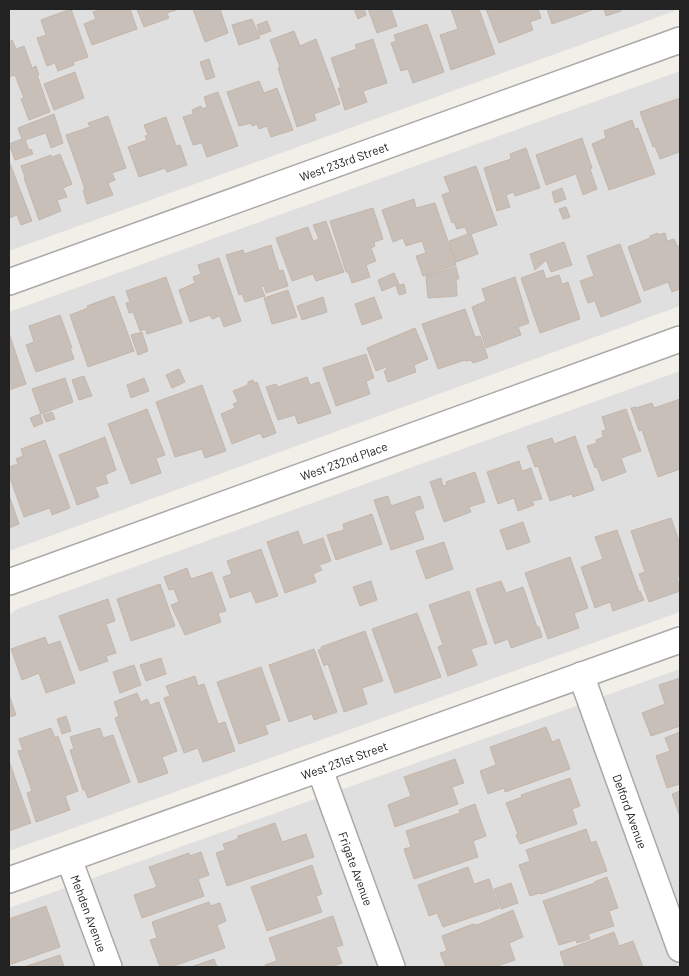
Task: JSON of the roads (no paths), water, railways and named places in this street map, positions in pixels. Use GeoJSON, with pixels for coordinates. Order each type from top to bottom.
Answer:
{"type":"FeatureCollection","features":[{"type":"Feature","properties":{"kind":"street","name":"West 233rd Street"},"geometry":{"type":"LineString","coordinates":[[9,282],[680,40]]}},
{"type":"Feature","properties":{"kind":"street","name":"West 232nd Place"},"geometry":{"type":"LineString","coordinates":[[9,582],[680,339]]}},
{"type":"Feature","properties":{"kind":"street","name":"West 231st Street"},"geometry":{"type":"LineString","coordinates":[[9,880],[680,640]]}},
{"type":"Feature","properties":{"kind":"street","name":"Delford Avenue"},"geometry":{"type":"LineString","coordinates":[[581,674],[680,949]]}},
{"type":"Feature","properties":{"kind":"street","name":"Frigate Avenue"},"geometry":{"type":"LineString","coordinates":[[320,770],[392,967]]}},
{"type":"Feature","properties":{"kind":"street","name":"Mehden Avenue"},"geometry":{"type":"LineString","coordinates":[[69,859],[109,967]]}}]}
